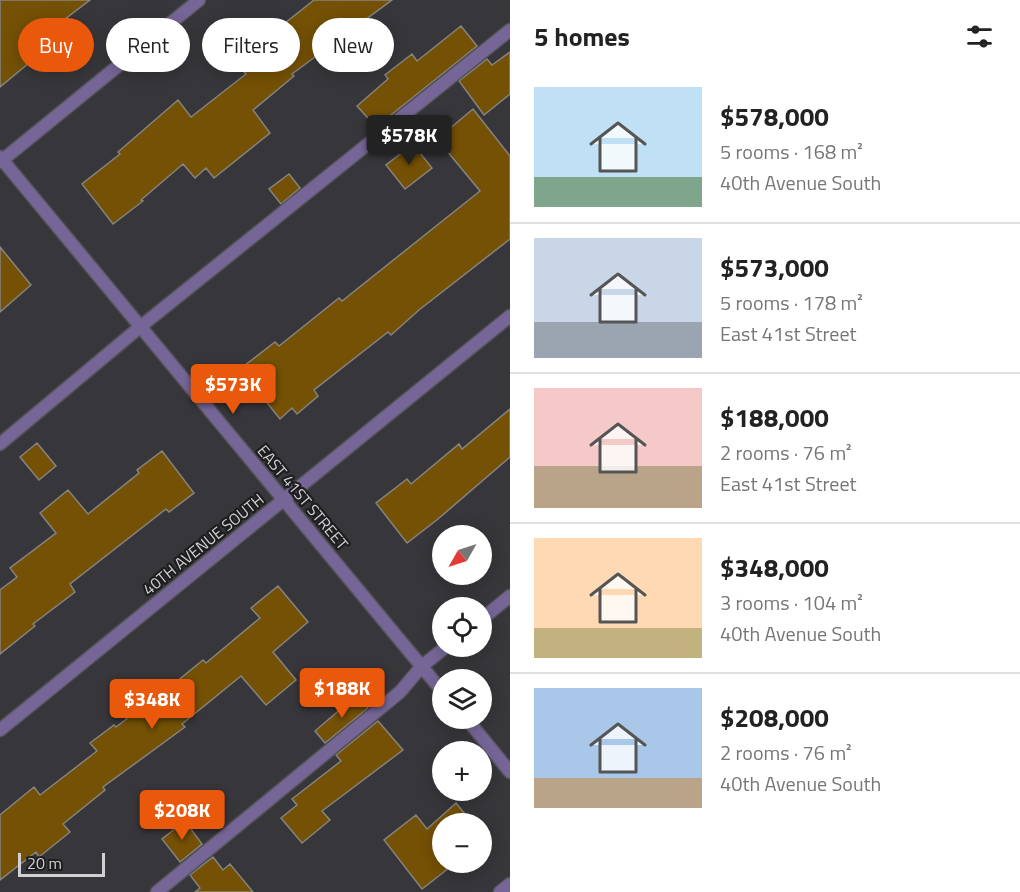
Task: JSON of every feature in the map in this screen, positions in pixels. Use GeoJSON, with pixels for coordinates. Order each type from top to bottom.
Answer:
{"type":"FeatureCollection","features":[{"type":"Feature","properties":{"kind":"street"},"geometry":{"type":"LineString","coordinates":[[1,160],[199,0]]}},
{"type":"Feature","properties":{"kind":"street"},"geometry":{"type":"LineString","coordinates":[[0,444],[140,327],[510,30]]}},
{"type":"Feature","properties":{"kind":"street","name":"EAST 41ST STREET"},"geometry":{"type":"LineString","coordinates":[[1,160],[432,678]]}},
{"type":"Feature","properties":{"kind":"street","name":"40TH AVENUE SOUTH"},"geometry":{"type":"LineString","coordinates":[[0,730],[510,316]]}},
{"type":"Feature","properties":{"kind":"street"},"geometry":{"type":"LineString","coordinates":[[492,611],[510,596]]}},
{"type":"Feature","properties":{"kind":"street"},"geometry":{"type":"LineString","coordinates":[[157,892],[400,692],[422,666],[433,657]]}},
{"type":"Feature","properties":{"kind":"street"},"geometry":{"type":"LineString","coordinates":[[474,729],[510,772]]}},
{"type":"Feature","properties":{"kind":"street"},"geometry":{"type":"LineString","coordinates":[[500,892],[510,884]]}},
{"type":"Feature","properties":{"kind":"building"},"geometry":{"type":"Polygon","coordinates":[[[0,0],[90,0],[66,18],[18,18],[18,72],[0,87],[0,0]]]}},
{"type":"Feature","properties":{"kind":"building"},"geometry":{"type":"Polygon","coordinates":[[[314,0],[392,0],[368,18],[312,18],[312,59],[300,68],[300,18],[291,18],[314,0]]]}},
{"type":"Feature","properties":{"kind":"building"},"geometry":{"type":"Polygon","coordinates":[[[461,26],[477,46],[376,127],[357,106],[388,79],[385,75],[394,72],[394,68],[412,54],[417,61],[461,26]]]}},
{"type":"Feature","properties":{"kind":"building"},"geometry":{"type":"Polygon","coordinates":[[[510,52],[510,94],[484,115],[459,81],[487,59],[492,65],[510,52]]]}},
{"type":"Feature","properties":{"kind":"building"},"geometry":{"type":"Polygon","coordinates":[[[244,72],[295,72],[292,74],[294,76],[253,110],[270,133],[214,178],[206,168],[195,178],[183,164],[141,200],[143,201],[113,224],[82,184],[120,154],[118,152],[178,100],[191,117],[246,74],[244,72]]]}},
{"type":"Feature","properties":{"kind":"building"},"geometry":{"type":"Polygon","coordinates":[[[473,109],[510,156],[510,239],[419,310],[391,335],[388,332],[314,390],[318,396],[297,414],[292,408],[280,419],[240,369],[275,342],[279,346],[339,298],[342,301],[480,191],[437,139],[473,109]]]}},
{"type":"Feature","properties":{"kind":"building"},"geometry":{"type":"Polygon","coordinates":[[[413,144],[432,168],[405,189],[386,165],[413,144]]]}},
{"type":"Feature","properties":{"kind":"building"},"geometry":{"type":"Polygon","coordinates":[[[289,174],[300,188],[281,204],[269,189],[289,174]]]}},
{"type":"Feature","properties":{"kind":"building"},"geometry":{"type":"Polygon","coordinates":[[[0,247],[31,285],[0,312],[0,247]]]}},
{"type":"Feature","properties":{"kind":"building"},"geometry":{"type":"Polygon","coordinates":[[[510,409],[510,457],[407,543],[376,503],[407,479],[411,484],[459,444],[462,449],[510,409]]]}},
{"type":"Feature","properties":{"kind":"building"},"geometry":{"type":"Polygon","coordinates":[[[37,443],[56,466],[39,480],[20,457],[37,443]]]}},
{"type":"Feature","properties":{"kind":"building"},"geometry":{"type":"Polygon","coordinates":[[[162,451],[194,493],[169,512],[166,509],[70,584],[75,592],[33,624],[35,626],[0,654],[0,590],[17,577],[10,568],[56,533],[40,513],[68,490],[88,514],[139,473],[137,470],[162,451]]]}},
{"type":"Feature","properties":{"kind":"building"},"geometry":{"type":"Polygon","coordinates":[[[278,586],[308,622],[273,652],[296,680],[266,705],[241,676],[182,724],[185,727],[103,787],[105,790],[63,824],[70,832],[39,857],[36,852],[0,880],[0,815],[34,787],[40,795],[97,751],[90,743],[160,695],[203,660],[206,663],[260,618],[251,608],[278,586]]]}},
{"type":"Feature","properties":{"kind":"building"},"geometry":{"type":"Polygon","coordinates":[[[357,695],[368,708],[325,743],[315,731],[357,695]]]}},
{"type":"Feature","properties":{"kind":"building"},"geometry":{"type":"Polygon","coordinates":[[[378,721],[403,750],[322,811],[330,820],[302,843],[281,818],[297,805],[292,799],[341,761],[336,755],[378,721]]]}},
{"type":"Feature","properties":{"kind":"building"},"geometry":{"type":"Polygon","coordinates":[[[456,803],[464,813],[445,813],[456,803]]]}},
{"type":"Feature","properties":{"kind":"building"},"geometry":{"type":"Polygon","coordinates":[[[416,815],[427,829],[432,825],[432,873],[442,873],[422,889],[384,840],[416,815]]]}},
{"type":"Feature","properties":{"kind":"building"},"geometry":{"type":"Polygon","coordinates":[[[185,821],[202,844],[180,862],[162,839],[185,821]]]}},
{"type":"Feature","properties":{"kind":"building"},"geometry":{"type":"Polygon","coordinates":[[[213,857],[223,870],[230,864],[253,892],[195,892],[200,888],[190,875],[213,857]]]}}]}
